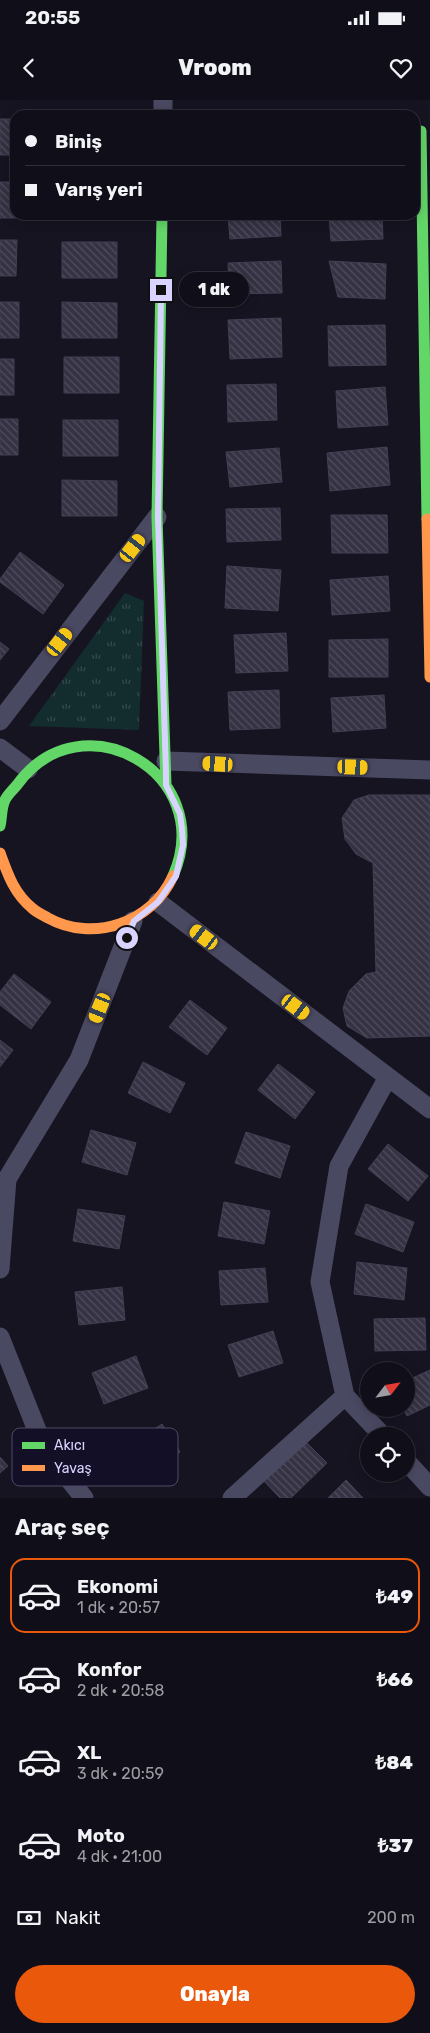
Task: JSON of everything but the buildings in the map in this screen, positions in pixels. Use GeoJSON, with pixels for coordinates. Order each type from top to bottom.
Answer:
{"type":"FeatureCollection","features":[{"type":"Feature","properties":{"kind":"street"},"geometry":{"type":"LineString","coordinates":[[422,131],[430,677]]}},
{"type":"Feature","properties":{"kind":"street"},"geometry":{"type":"LineString","coordinates":[[162,220],[158,517],[166,785]]}},
{"type":"Feature","properties":{"kind":"street"},"geometry":{"type":"LineString","coordinates":[[0,721],[158,517]]}},
{"type":"Feature","properties":{"kind":"street"},"geometry":{"type":"LineString","coordinates":[[0,826],[5,801],[28,769],[54,752],[85,745],[116,749],[144,763],[166,785],[180,814],[183,845],[176,876],[158,902],[134,921],[104,930],[72,929],[43,918],[19,898],[3,870],[0,853]]}},
{"type":"Feature","properties":{"kind":"street"},"geometry":{"type":"LineString","coordinates":[[0,748],[28,769]]}},
{"type":"Feature","properties":{"kind":"street"},"geometry":{"type":"LineString","coordinates":[[166,761],[430,770]]}},
{"type":"Feature","properties":{"kind":"street"},"geometry":{"type":"LineString","coordinates":[[158,902],[430,1109]]}},
{"type":"Feature","properties":{"kind":"street"},"geometry":{"type":"LineString","coordinates":[[0,1269],[7,1178],[79,1060],[134,921]]}},
{"type":"Feature","properties":{"kind":"street"},"geometry":{"type":"LineString","coordinates":[[374,1427],[345,1396],[320,1282],[339,1166],[388,1077]]}},
{"type":"Feature","properties":{"kind":"street"},"geometry":{"type":"LineString","coordinates":[[0,1337],[36,1428]]}},
{"type":"Feature","properties":{"kind":"street"},"geometry":{"type":"LineString","coordinates":[[232,1498],[345,1396]]}},
{"type":"Feature","properties":{"kind":"street"},"geometry":{"type":"LineString","coordinates":[[415,1471],[430,1487]]}},
{"type":"Feature","properties":{"kind":"street"},"geometry":{"type":"LineString","coordinates":[[74,1486],[84,1498]]}},
{"type":"Feature","properties":{"kind":"green space"},"geometry":{"type":"Polygon","coordinates":[[[125,593],[144,601],[139,730],[29,726],[125,593]]]}},
{"type":"Feature","properties":{"kind":"traffic: fast"},"geometry":{"type":"LineString","coordinates":[[421,131],[427,519]]}},
{"type":"Feature","properties":{"kind":"traffic: fast"},"geometry":{"type":"LineString","coordinates":[[162,220],[157,517],[166,785]]}},
{"type":"Feature","properties":{"kind":"traffic: fast"},"geometry":{"type":"LineString","coordinates":[[0,826],[6,798],[44,759],[75,747],[106,748],[136,758],[160,778],[177,806],[182,839],[173,876]]}},
{"type":"Feature","properties":{"kind":"traffic: slow"},"geometry":{"type":"LineString","coordinates":[[427,519],[430,677]]}},
{"type":"Feature","properties":{"kind":"traffic: slow"},"geometry":{"type":"LineString","coordinates":[[0,853],[16,890],[32,908],[48,918],[65,925],[84,929],[120,924],[136,917],[151,906],[173,876]]}},
{"type":"Feature","properties":{"kind":"route"},"geometry":{"type":"LineString","coordinates":[[127,938],[134,921],[158,902],[176,876],[183,845],[180,814],[166,785],[158,517],[161,290]]}}]}
